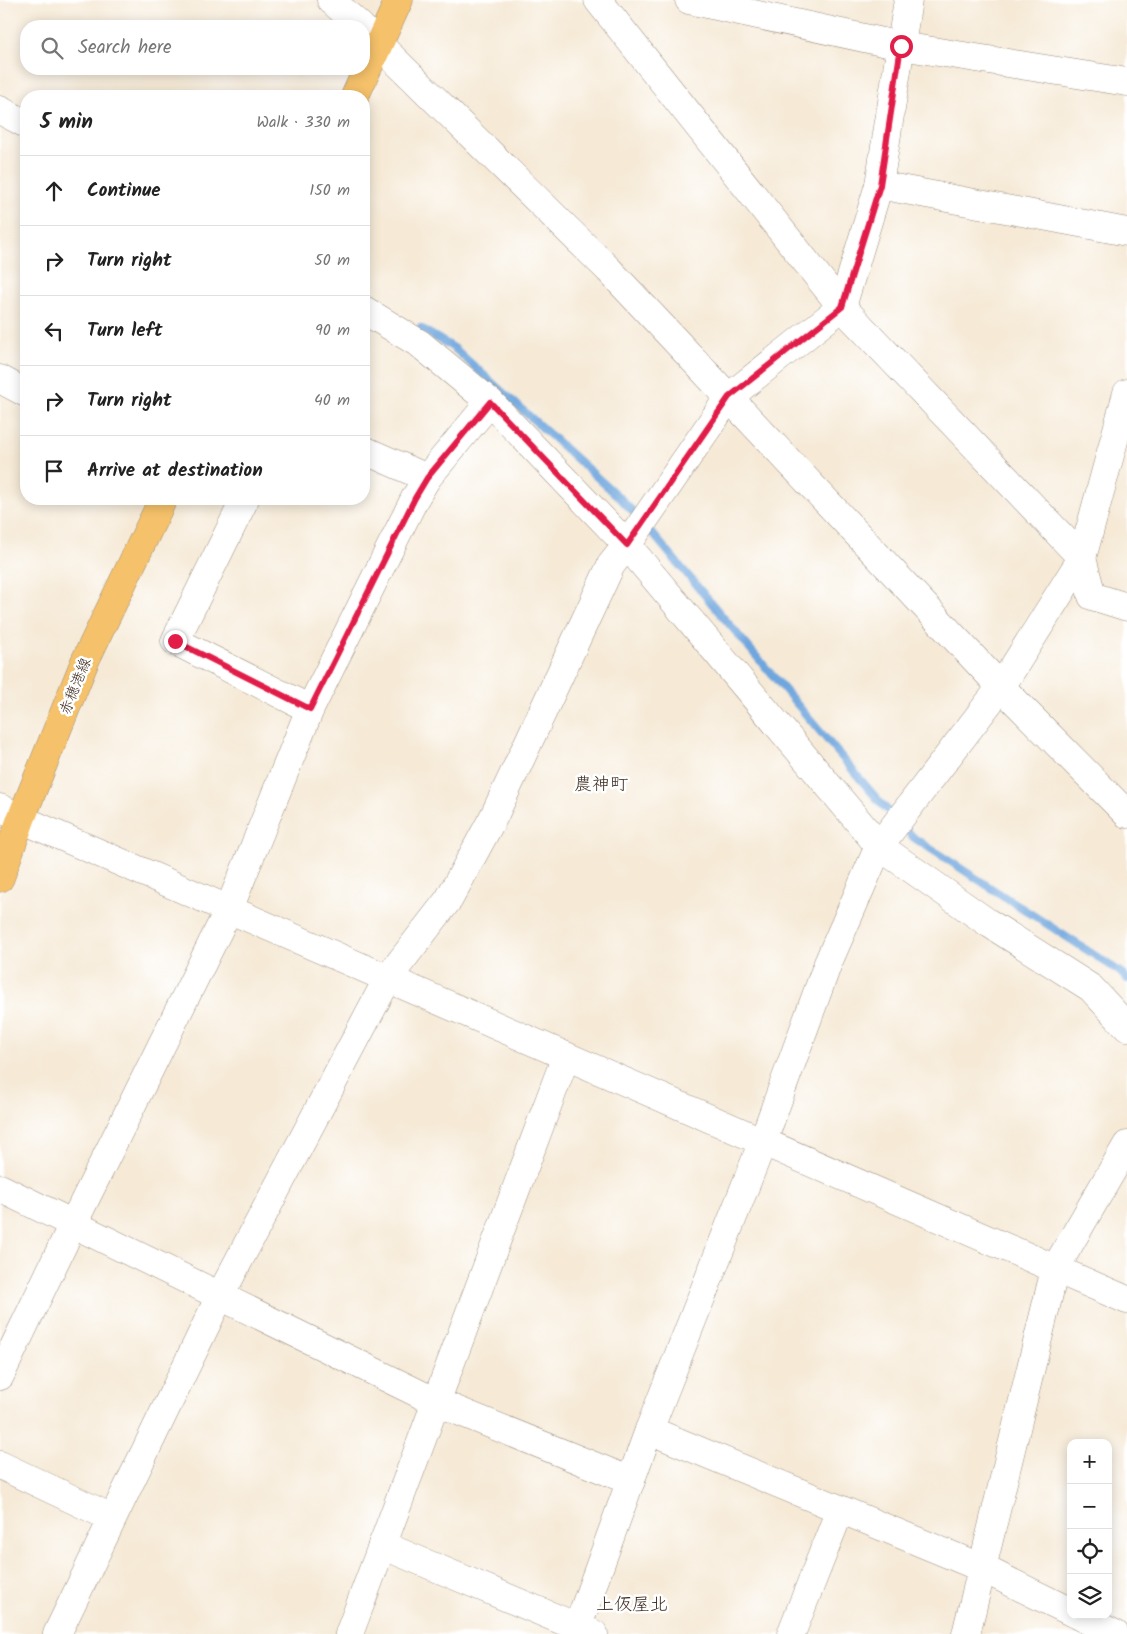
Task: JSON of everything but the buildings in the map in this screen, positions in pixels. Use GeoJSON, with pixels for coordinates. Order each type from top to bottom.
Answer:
{"type":"FeatureCollection","features":[{"type":"Feature","properties":{"kind":"main road"},"geometry":{"type":"LineString","coordinates":[[370,30],[399,0]]}},
{"type":"Feature","properties":{"kind":"main road"},"geometry":{"type":"LineString","coordinates":[[356,90],[359,75]]}},
{"type":"Feature","properties":{"kind":"main road","name":"赤穂港線"},"geometry":{"type":"LineString","coordinates":[[0,878],[11,813],[160,505]]}},
{"type":"Feature","properties":{"kind":"street"},"geometry":{"type":"LineString","coordinates":[[331,0],[353,20]]}},
{"type":"Feature","properties":{"kind":"street"},"geometry":{"type":"LineString","coordinates":[[598,0],[842,307],[1082,558],[1092,596],[1127,607]]}},
{"type":"Feature","properties":{"kind":"street"},"geometry":{"type":"LineString","coordinates":[[689,0],[901,46],[1127,82]]}},
{"type":"Feature","properties":{"kind":"street"},"geometry":{"type":"LineString","coordinates":[[57,1634],[220,1296],[388,978],[449,899],[494,816],[611,565],[627,545],[729,397],[842,307],[880,185],[908,0]]}},
{"type":"Feature","properties":{"kind":"street"},"geometry":{"type":"LineString","coordinates":[[370,36],[609,270],[1002,687],[1127,814]]}},
{"type":"Feature","properties":{"kind":"street"},"geometry":{"type":"LineString","coordinates":[[0,110],[20,121]]}},
{"type":"Feature","properties":{"kind":"street"},"geometry":{"type":"LineString","coordinates":[[880,185],[1127,232]]}},
{"type":"Feature","properties":{"kind":"street"},"geometry":{"type":"LineString","coordinates":[[370,314],[420,344],[490,402],[627,545],[879,846],[987,922],[1091,988],[1127,1028]]}},
{"type":"Feature","properties":{"kind":"street"},"geometry":{"type":"LineString","coordinates":[[0,379],[20,390]]}},
{"type":"Feature","properties":{"kind":"street"},"geometry":{"type":"LineString","coordinates":[[382,1545],[582,1632],[649,1430],[763,1141],[828,963],[879,846],[1002,687],[1082,558],[1126,399]]}},
{"type":"Feature","properties":{"kind":"street"},"geometry":{"type":"LineString","coordinates":[[0,1376],[229,909],[310,709],[415,498],[427,478],[490,402]]}},
{"type":"Feature","properties":{"kind":"street"},"geometry":{"type":"LineString","coordinates":[[370,453],[427,478]]}},
{"type":"Feature","properties":{"kind":"street"},"geometry":{"type":"LineString","coordinates":[[242,505],[175,641],[310,709]]}},
{"type":"Feature","properties":{"kind":"street"},"geometry":{"type":"LineString","coordinates":[[11,813],[1127,1300]]}},
{"type":"Feature","properties":{"kind":"street"},"geometry":{"type":"LineString","coordinates":[[349,1634],[566,1056]]}},
{"type":"Feature","properties":{"kind":"street"},"geometry":{"type":"LineString","coordinates":[[966,1634],[1055,1269],[1127,1145]]}},
{"type":"Feature","properties":{"kind":"street"},"geometry":{"type":"LineString","coordinates":[[0,1188],[436,1402],[631,1481]]}},
{"type":"Feature","properties":{"kind":"street"},"geometry":{"type":"LineString","coordinates":[[649,1430],[982,1568],[1067,1610]]}},
{"type":"Feature","properties":{"kind":"street"},"geometry":{"type":"LineString","coordinates":[[0,1465],[112,1518]]}},
{"type":"Feature","properties":{"kind":"street"},"geometry":{"type":"LineString","coordinates":[[791,1634],[840,1510]]}},
{"type":"Feature","properties":{"kind":"street"},"geometry":{"type":"LineString","coordinates":[[1085,1619],[1115,1634]]}},
{"type":"Feature","properties":{"kind":"waterway"},"geometry":{"type":"LineString","coordinates":[[420,328],[454,348],[621,499],[639,518]]}},
{"type":"Feature","properties":{"kind":"waterway"},"geometry":{"type":"LineString","coordinates":[[647,527],[878,800],[914,838],[1119,971],[1127,979]]}},
{"type":"Feature","properties":{"kind":"district","name":"農神町"},"geometry":{"type":"Point","coordinates":[601,784]}},
{"type":"Feature","properties":{"kind":"district","name":"上仮屋北"},"geometry":{"type":"Point","coordinates":[632,1604]}},
{"type":"Feature","properties":{"kind":"route"},"geometry":{"type":"LineString","coordinates":[[175,641],[310,709],[415,498],[427,478],[490,402],[627,545],[729,397],[842,307],[880,185],[901,46]]}}]}
